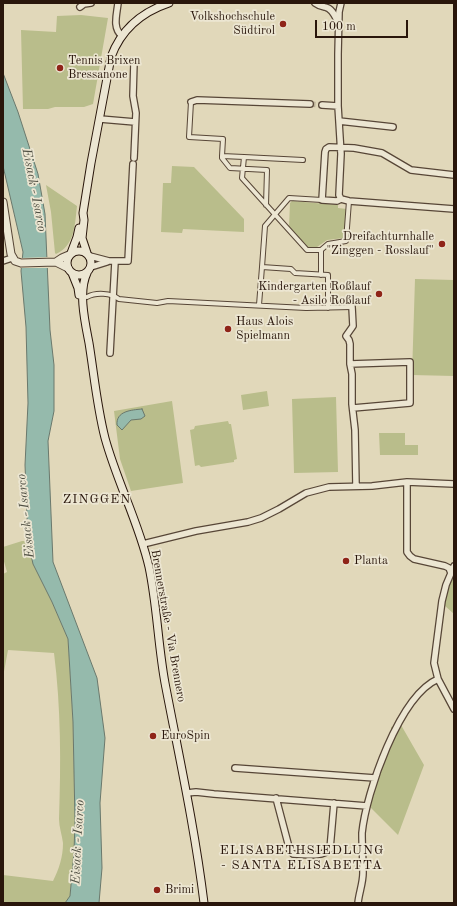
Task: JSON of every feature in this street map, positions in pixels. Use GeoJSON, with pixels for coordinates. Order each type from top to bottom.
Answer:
{"type":"FeatureCollection","features":[{"type":"Feature","properties":{"kind":"main road","name":"Brennerstraße - Via Brennero"},"geometry":{"type":"LineString","coordinates":[[83,310],[67,262],[77,237],[80,219],[83,212],[109,63],[116,46],[128,28],[141,17],[154,9],[169,3]]}},
{"type":"Feature","properties":{"kind":"main road"},"geometry":{"type":"LineString","coordinates":[[3,202],[12,258],[15,261],[21,263],[53,262],[81,250],[89,254]]}},
{"type":"Feature","properties":{"kind":"main road","name":"Brennerstraße - Via Brennero"},"geometry":{"type":"LineString","coordinates":[[83,212],[84,220],[82,238],[92,263],[82,284],[83,310],[98,403],[105,438],[143,544],[149,568],[165,684],[187,793],[200,868],[204,903]]}},
{"type":"Feature","properties":{"kind":"main road"},"geometry":{"type":"LineString","coordinates":[[53,262],[78,275],[89,270]]}},
{"type":"Feature","properties":{"kind":"street"},"geometry":{"type":"LineString","coordinates":[[80,7],[84,4],[92,3]]}},
{"type":"Feature","properties":{"kind":"street"},"geometry":{"type":"LineString","coordinates":[[118,3],[116,28],[122,36]]}},
{"type":"Feature","properties":{"kind":"street"},"geometry":{"type":"LineString","coordinates":[[315,3],[319,6],[332,10],[338,22]]}},
{"type":"Feature","properties":{"kind":"street"},"geometry":{"type":"LineString","coordinates":[[341,3],[338,22],[338,106],[341,148],[341,199]]}},
{"type":"Feature","properties":{"kind":"street"},"geometry":{"type":"LineString","coordinates":[[89,270],[112,262],[128,261],[136,112],[133,96],[134,62]]}},
{"type":"Feature","properties":{"kind":"street"},"geometry":{"type":"LineString","coordinates":[[266,205],[267,170],[230,168],[222,158],[223,139],[189,138],[191,102],[196,100],[310,104]]}},
{"type":"Feature","properties":{"kind":"street"},"geometry":{"type":"LineString","coordinates":[[322,105],[338,106]]}},
{"type":"Feature","properties":{"kind":"street"},"geometry":{"type":"LineString","coordinates":[[100,119],[135,122]]}},
{"type":"Feature","properties":{"kind":"street"},"geometry":{"type":"LineString","coordinates":[[339,121],[393,127]]}},
{"type":"Feature","properties":{"kind":"street"},"geometry":{"type":"LineString","coordinates":[[322,200],[326,148],[329,147],[354,148],[382,153],[411,170],[454,175]]}},
{"type":"Feature","properties":{"kind":"street"},"geometry":{"type":"LineString","coordinates":[[222,156],[304,160]]}},
{"type":"Feature","properties":{"kind":"street"},"geometry":{"type":"LineString","coordinates":[[244,157],[242,178],[307,250],[321,250],[328,244],[346,242],[349,201]]}},
{"type":"Feature","properties":{"kind":"street"},"geometry":{"type":"LineString","coordinates":[[259,305],[265,226],[289,198],[337,202],[341,199],[349,201],[454,209]]}},
{"type":"Feature","properties":{"kind":"street"},"geometry":{"type":"LineString","coordinates":[[321,250],[321,275]]}},
{"type":"Feature","properties":{"kind":"street"},"geometry":{"type":"LineString","coordinates":[[89,254],[112,262]]}},
{"type":"Feature","properties":{"kind":"street"},"geometry":{"type":"LineString","coordinates":[[3,261],[12,258]]}},
{"type":"Feature","properties":{"kind":"street"},"geometry":{"type":"LineString","coordinates":[[110,353],[114,295],[112,262]]}},
{"type":"Feature","properties":{"kind":"street"},"geometry":{"type":"LineString","coordinates":[[262,267],[291,269],[295,273],[328,275],[328,308]]}},
{"type":"Feature","properties":{"kind":"street"},"geometry":{"type":"LineString","coordinates":[[87,297],[92,294],[114,295],[119,299],[253,307],[259,305],[306,308],[352,307],[352,326],[346,336],[350,344],[352,404],[355,430],[356,486]]}},
{"type":"Feature","properties":{"kind":"street"},"geometry":{"type":"LineString","coordinates":[[350,364],[410,362],[410,403],[353,408]]}},
{"type":"Feature","properties":{"kind":"street"},"geometry":{"type":"LineString","coordinates":[[143,544],[182,534],[248,522],[261,518],[306,494],[329,487],[372,486],[407,482],[454,484]]}},
{"type":"Feature","properties":{"kind":"street"},"geometry":{"type":"LineString","coordinates":[[407,482],[407,552],[414,559],[450,568],[450,573]]}},
{"type":"Feature","properties":{"kind":"street"},"geometry":{"type":"LineString","coordinates":[[454,566],[450,573],[442,601],[434,657],[438,679],[454,709]]}},
{"type":"Feature","properties":{"kind":"street"},"geometry":{"type":"LineString","coordinates":[[358,903],[363,875],[362,834],[367,806],[375,778],[391,737],[407,709],[428,684],[438,679]]}},
{"type":"Feature","properties":{"kind":"street"},"geometry":{"type":"LineString","coordinates":[[235,768],[375,778]]}},
{"type":"Feature","properties":{"kind":"street"},"geometry":{"type":"LineString","coordinates":[[187,793],[196,792],[367,806]]}},
{"type":"Feature","properties":{"kind":"street"},"geometry":{"type":"LineString","coordinates":[[276,798],[290,851],[293,854],[321,854],[326,853],[330,849],[334,803]]}},
{"type":"Feature","properties":{"kind":"green space","name":"Tennis Brixen Bressanone"},"geometry":{"type":"Polygon","coordinates":[[[81,15],[108,18],[93,104],[84,107],[23,109],[21,30],[56,32],[57,16],[81,15]]]}},
{"type":"Feature","properties":{"kind":"green space"},"geometry":{"type":"Polygon","coordinates":[[[172,166],[194,167],[244,219],[244,232],[183,229],[182,233],[161,232],[163,183],[171,183],[172,166]]]}},
{"type":"Feature","properties":{"kind":"green space"},"geometry":{"type":"Polygon","coordinates":[[[46,185],[77,206],[73,233],[70,240],[67,246],[56,254],[51,212],[46,185]]]}},
{"type":"Feature","properties":{"kind":"green space"},"geometry":{"type":"Polygon","coordinates":[[[292,201],[338,205],[338,208],[347,209],[344,238],[327,240],[317,247],[307,247],[289,227],[290,203],[292,201]]]}},
{"type":"Feature","properties":{"kind":"green space"},"geometry":{"type":"Polygon","coordinates":[[[415,279],[454,280],[454,376],[412,375],[415,279]]]}},
{"type":"Feature","properties":{"kind":"green space"},"geometry":{"type":"Polygon","coordinates":[[[267,391],[269,406],[243,410],[241,395],[267,391]]]}},
{"type":"Feature","properties":{"kind":"green space"},"geometry":{"type":"Polygon","coordinates":[[[336,397],[338,472],[294,473],[292,399],[336,397]]]}},
{"type":"Feature","properties":{"kind":"green space"},"geometry":{"type":"Polygon","coordinates":[[[172,401],[183,483],[131,491],[120,459],[114,411],[172,401]]]}},
{"type":"Feature","properties":{"kind":"green space"},"geometry":{"type":"Polygon","coordinates":[[[228,421],[229,424],[231,424],[237,459],[234,460],[234,462],[201,467],[199,465],[195,466],[190,430],[194,429],[195,426],[228,421]]]}},
{"type":"Feature","properties":{"kind":"green space"},"geometry":{"type":"Polygon","coordinates":[[[379,433],[405,433],[405,445],[418,445],[418,455],[380,455],[379,433]]]}},
{"type":"Feature","properties":{"kind":"green space"},"geometry":{"type":"Polygon","coordinates":[[[22,541],[28,541],[33,564],[68,639],[73,722],[75,822],[70,897],[65,903],[3,903],[3,875],[53,881],[60,863],[63,848],[59,822],[60,736],[54,653],[8,650],[3,677],[3,574],[7,572],[3,558],[3,547],[22,541]]]}},
{"type":"Feature","properties":{"kind":"green space"},"geometry":{"type":"Polygon","coordinates":[[[454,572],[454,614],[444,605],[449,583],[454,572]]]}},
{"type":"Feature","properties":{"kind":"green space"},"geometry":{"type":"Polygon","coordinates":[[[401,725],[424,765],[398,835],[369,806],[377,767],[391,731],[391,727],[401,725]]]}},
{"type":"Feature","properties":{"kind":"water","name":"Eisack - Isarco"},"geometry":{"type":"Polygon","coordinates":[[[3,73],[18,112],[38,174],[45,214],[50,330],[54,365],[54,411],[48,441],[53,562],[97,678],[105,738],[100,803],[102,868],[99,903],[65,903],[70,896],[75,822],[73,722],[68,639],[33,564],[28,541],[25,465],[28,403],[26,327],[21,271],[23,252],[3,166],[3,73]]]}},
{"type":"Feature","properties":{"kind":"water"},"geometry":{"type":"Polygon","coordinates":[[[142,409],[145,416],[141,419],[131,420],[122,430],[117,425],[117,420],[125,412],[142,409]]]}},
{"type":"Feature","properties":{"kind":"pier"},"geometry":{"type":"Polygon","coordinates":[[[49,257],[49,268],[21,268],[21,258],[49,257]]]}},
{"type":"Feature","properties":{"kind":"tunnel"},"geometry":{"type":"LineString","coordinates":[[310,104],[322,105]]}},
{"type":"Feature","properties":{"kind":"place","name":"Volkshochschule Südtirol"},"geometry":{"type":"Point","coordinates":[283,24]}},
{"type":"Feature","properties":{"kind":"place","name":"Tennis Brixen Bressanone"},"geometry":{"type":"Point","coordinates":[60,68]}},
{"type":"Feature","properties":{"kind":"place","name":"Dreifachturnhalle \"Zinggen - Rosslauf\""},"geometry":{"type":"Point","coordinates":[442,244]}},
{"type":"Feature","properties":{"kind":"place","name":"Kindergarten Roßlauf - Asilo Roßlauf"},"geometry":{"type":"Point","coordinates":[379,294]}},
{"type":"Feature","properties":{"kind":"place","name":"Haus Alois Spielmann"},"geometry":{"type":"Point","coordinates":[228,329]}},
{"type":"Feature","properties":{"kind":"place","name":"Planta"},"geometry":{"type":"Point","coordinates":[346,561]}},
{"type":"Feature","properties":{"kind":"place","name":"EuroSpin"},"geometry":{"type":"Point","coordinates":[153,736]}},
{"type":"Feature","properties":{"kind":"place","name":"Brimi"},"geometry":{"type":"Point","coordinates":[157,890]}},
{"type":"Feature","properties":{"kind":"district","name":"ZINGGEN"},"geometry":{"type":"Point","coordinates":[97,500]}},
{"type":"Feature","properties":{"kind":"district","name":"ELISABETHSIEDLUNG - SANTA ELISABETTA"},"geometry":{"type":"Point","coordinates":[302,858]}}]}
